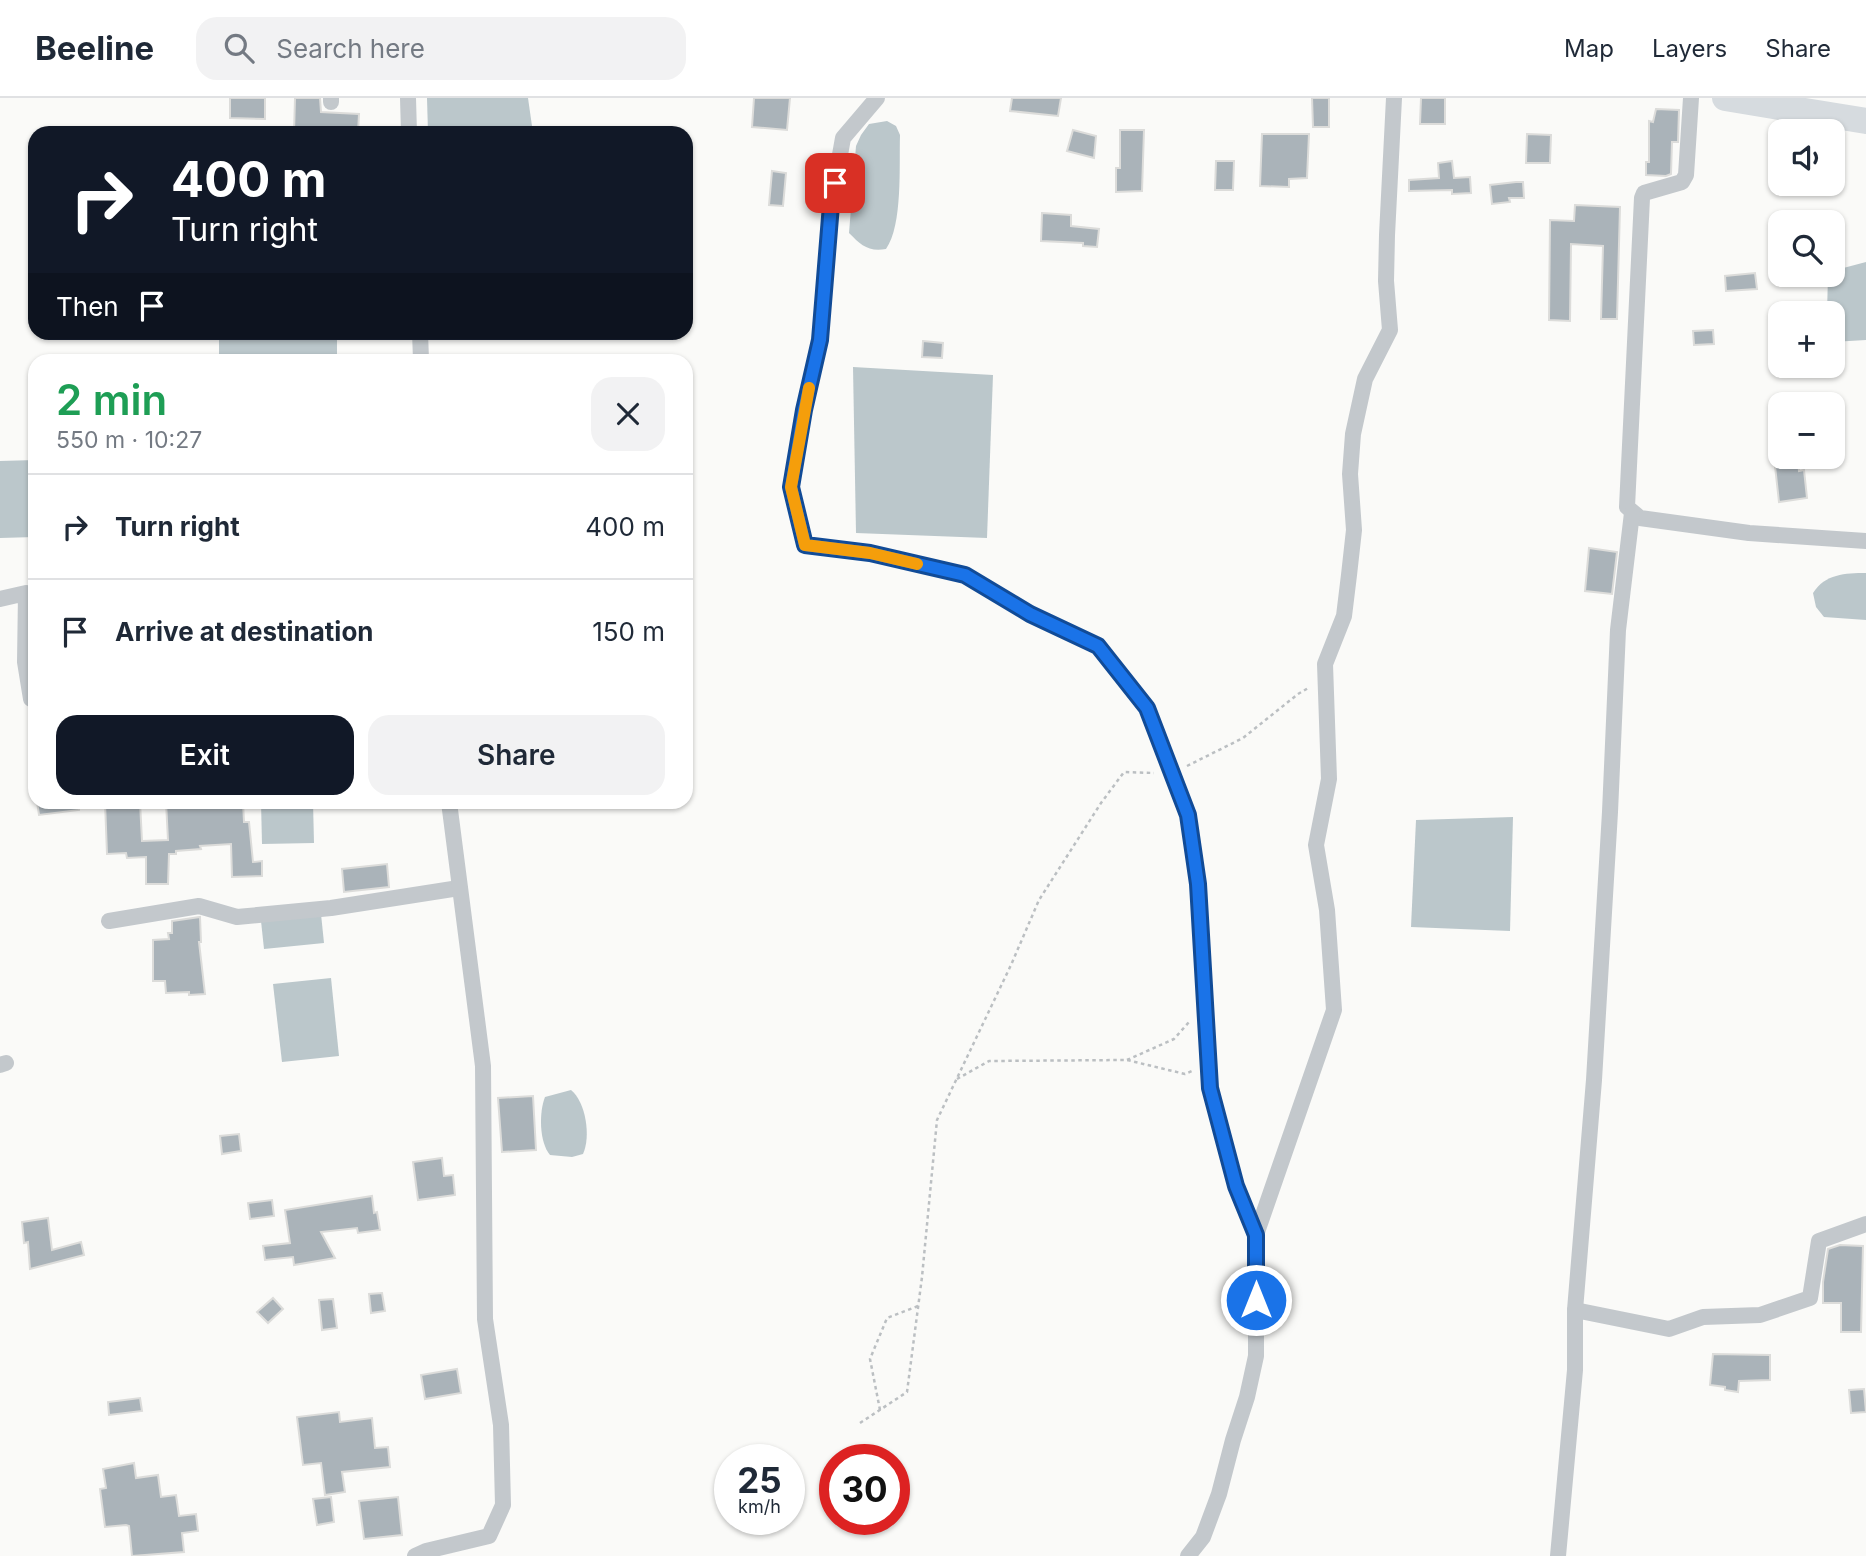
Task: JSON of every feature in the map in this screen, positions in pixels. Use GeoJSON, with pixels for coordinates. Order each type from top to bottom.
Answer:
{"type":"FeatureCollection","features":[{"type":"Feature","properties":{"kind":"main road"},"geometry":{"type":"LineString","coordinates":[[1725,98],[1866,121]]}},
{"type":"Feature","properties":{"kind":"main road"},"geometry":{"type":"LineString","coordinates":[[1800,98],[1866,109]]}},
{"type":"Feature","properties":{"kind":"street"},"geometry":{"type":"LineString","coordinates":[[408,98],[409,126]]}},
{"type":"Feature","properties":{"kind":"street"},"geometry":{"type":"LineString","coordinates":[[877,98],[843,138],[831,205],[820,340],[804,410],[791,487],[805,545],[870,553],[965,575],[1030,614],[1098,646],[1147,708],[1188,815],[1198,884],[1210,1088],[1236,1186],[1256,1235]]}},
{"type":"Feature","properties":{"kind":"street"},"geometry":{"type":"LineString","coordinates":[[1188,1556],[1203,1537],[1211,1516],[1247,1397],[1256,1356],[1256,1235],[1334,1010],[1327,910],[1316,845],[1329,779],[1325,664],[1344,616],[1354,530],[1350,474],[1353,434],[1365,379],[1390,330],[1386,258],[1394,98]]}},
{"type":"Feature","properties":{"kind":"street"},"geometry":{"type":"LineString","coordinates":[[1691,98],[1686,175],[1682,182],[1644,193],[1642,198],[1627,506],[1640,518],[1749,533],[1866,541]]}},
{"type":"Feature","properties":{"kind":"street"},"geometry":{"type":"LineString","coordinates":[[1558,1556],[1575,1370],[1575,1310],[1594,1080],[1618,630],[1632,513]]}},
{"type":"Feature","properties":{"kind":"street"},"geometry":{"type":"LineString","coordinates":[[0,599],[26,593],[24,662],[28,683]]}},
{"type":"Feature","properties":{"kind":"street"},"geometry":{"type":"LineString","coordinates":[[415,1556],[489,1536],[503,1505],[501,1425],[485,1319],[483,1066],[450,809]]}},
{"type":"Feature","properties":{"kind":"street"},"geometry":{"type":"LineString","coordinates":[[109,921],[199,906],[237,917],[331,908],[459,888]]}},
{"type":"Feature","properties":{"kind":"street"},"geometry":{"type":"LineString","coordinates":[[1575,1310],[1669,1329],[1703,1317],[1760,1315],[1810,1298],[1819,1241],[1866,1224]]}},
{"type":"Feature","properties":{"kind":"path"},"geometry":{"type":"LineString","coordinates":[[860,1423],[907,1392],[937,1121],[1039,900],[1124,772],[1172,774],[1243,738],[1298,694],[1326,679]]}},
{"type":"Feature","properties":{"kind":"path"},"geometry":{"type":"LineString","coordinates":[[1128,1060],[1174,1039],[1205,1003]]}},
{"type":"Feature","properties":{"kind":"path"},"geometry":{"type":"LineString","coordinates":[[957,1079],[989,1061],[1128,1060],[1185,1074],[1208,1063]]}},
{"type":"Feature","properties":{"kind":"path"},"geometry":{"type":"LineString","coordinates":[[880,1410],[870,1359],[887,1318],[918,1306]]}},
{"type":"Feature","properties":{"kind":"shaded area"},"geometry":{"type":"Polygon","coordinates":[[[427,98],[528,98],[532,126],[428,126],[427,98]]]}},
{"type":"Feature","properties":{"kind":"shaded area"},"geometry":{"type":"Polygon","coordinates":[[[887,121],[896,126],[900,135],[898,210],[886,249],[874,249],[861,244],[849,233],[856,146],[869,124],[887,121]]]}},
{"type":"Feature","properties":{"kind":"shaded area"},"geometry":{"type":"Polygon","coordinates":[[[1866,262],[1866,340],[1845,341],[1845,301],[1827,301],[1828,287],[1845,287],[1845,268],[1866,262]]]}},
{"type":"Feature","properties":{"kind":"shaded area"},"geometry":{"type":"Polygon","coordinates":[[[219,340],[337,340],[337,354],[219,354],[219,340]]]}},
{"type":"Feature","properties":{"kind":"shaded area"},"geometry":{"type":"Polygon","coordinates":[[[853,367],[993,375],[987,538],[856,533],[853,367]]]}},
{"type":"Feature","properties":{"kind":"shaded area"},"geometry":{"type":"Polygon","coordinates":[[[28,460],[28,537],[0,538],[0,461],[28,460]]]}},
{"type":"Feature","properties":{"kind":"shaded area"},"geometry":{"type":"Polygon","coordinates":[[[1866,573],[1866,620],[1824,617],[1816,607],[1813,593],[1818,587],[1836,576],[1866,573]]]}},
{"type":"Feature","properties":{"kind":"shaded area"},"geometry":{"type":"Polygon","coordinates":[[[261,809],[313,809],[314,843],[262,844],[261,809]]]}},
{"type":"Feature","properties":{"kind":"shaded area"},"geometry":{"type":"Polygon","coordinates":[[[1513,817],[1510,931],[1411,927],[1416,820],[1513,817]]]}},
{"type":"Feature","properties":{"kind":"shaded area"},"geometry":{"type":"Polygon","coordinates":[[[321,914],[324,943],[264,949],[261,921],[321,914]]]}},
{"type":"Feature","properties":{"kind":"shaded area"},"geometry":{"type":"Polygon","coordinates":[[[331,978],[339,1056],[282,1062],[273,984],[331,978]]]}},
{"type":"Feature","properties":{"kind":"shaded area"},"geometry":{"type":"Polygon","coordinates":[[[571,1090],[580,1103],[586,1120],[587,1139],[583,1154],[572,1157],[550,1155],[541,1127],[545,1097],[571,1090]]]}},
{"type":"Feature","properties":{"kind":"building"},"geometry":{"type":"Polygon","coordinates":[[[230,98],[265,98],[265,119],[230,118],[230,98]]]}},
{"type":"Feature","properties":{"kind":"building"},"geometry":{"type":"Polygon","coordinates":[[[295,98],[320,98],[321,112],[359,114],[358,126],[294,126],[295,98]]]}},
{"type":"Feature","properties":{"kind":"building"},"geometry":{"type":"Polygon","coordinates":[[[754,98],[790,98],[787,130],[752,127],[754,98]]]}},
{"type":"Feature","properties":{"kind":"building"},"geometry":{"type":"Polygon","coordinates":[[[1012,98],[1061,98],[1058,116],[1010,111],[1012,98]]]}},
{"type":"Feature","properties":{"kind":"building"},"geometry":{"type":"Polygon","coordinates":[[[1312,98],[1329,98],[1329,127],[1313,127],[1312,98]]]}},
{"type":"Feature","properties":{"kind":"building"},"geometry":{"type":"Polygon","coordinates":[[[1421,98],[1445,98],[1445,124],[1420,124],[1421,98]]]}},
{"type":"Feature","properties":{"kind":"building"},"geometry":{"type":"Polygon","coordinates":[[[1656,109],[1679,110],[1678,142],[1672,142],[1671,174],[1666,176],[1646,175],[1646,162],[1649,162],[1649,121],[1653,122],[1656,109]]]}},
{"type":"Feature","properties":{"kind":"building"},"geometry":{"type":"Polygon","coordinates":[[[1073,130],[1096,136],[1094,158],[1067,151],[1073,130]]]}},
{"type":"Feature","properties":{"kind":"building"},"geometry":{"type":"Polygon","coordinates":[[[1120,130],[1144,130],[1142,191],[1116,192],[1116,168],[1120,168],[1120,130]]]}},
{"type":"Feature","properties":{"kind":"building"},"geometry":{"type":"Polygon","coordinates":[[[1262,134],[1309,134],[1307,178],[1289,179],[1289,187],[1260,186],[1262,134]]]}},
{"type":"Feature","properties":{"kind":"building"},"geometry":{"type":"Polygon","coordinates":[[[1527,134],[1551,135],[1550,163],[1526,163],[1527,134]]]}},
{"type":"Feature","properties":{"kind":"building"},"geometry":{"type":"Polygon","coordinates":[[[1216,161],[1234,161],[1233,190],[1215,190],[1216,161]]]}},
{"type":"Feature","properties":{"kind":"building"},"geometry":{"type":"Polygon","coordinates":[[[1452,161],[1454,178],[1470,177],[1471,193],[1452,194],[1452,190],[1409,191],[1409,180],[1439,178],[1438,163],[1452,161]]]}},
{"type":"Feature","properties":{"kind":"building"},"geometry":{"type":"Polygon","coordinates":[[[772,171],[786,173],[783,206],[769,205],[772,171]]]}},
{"type":"Feature","properties":{"kind":"building"},"geometry":{"type":"Polygon","coordinates":[[[1523,182],[1524,198],[1509,198],[1510,202],[1492,204],[1490,185],[1523,182]]]}},
{"type":"Feature","properties":{"kind":"building"},"geometry":{"type":"Polygon","coordinates":[[[1575,205],[1620,207],[1617,319],[1601,319],[1603,246],[1571,244],[1570,321],[1549,320],[1550,220],[1574,221],[1575,205]]]}},
{"type":"Feature","properties":{"kind":"building"},"geometry":{"type":"Polygon","coordinates":[[[1042,213],[1071,215],[1071,226],[1099,229],[1097,247],[1083,246],[1083,243],[1041,241],[1042,213]]]}},
{"type":"Feature","properties":{"kind":"building"},"geometry":{"type":"Polygon","coordinates":[[[1755,273],[1757,289],[1726,291],[1725,276],[1755,273]]]}},
{"type":"Feature","properties":{"kind":"building"},"geometry":{"type":"Polygon","coordinates":[[[1713,330],[1714,344],[1694,345],[1693,331],[1713,330]]]}},
{"type":"Feature","properties":{"kind":"building"},"geometry":{"type":"Polygon","coordinates":[[[923,341],[943,343],[942,358],[922,357],[923,341]]]}},
{"type":"Feature","properties":{"kind":"building"},"geometry":{"type":"Polygon","coordinates":[[[1775,469],[1804,470],[1807,498],[1779,502],[1775,469]]]}},
{"type":"Feature","properties":{"kind":"building"},"geometry":{"type":"Polygon","coordinates":[[[1589,548],[1617,552],[1612,594],[1585,591],[1589,548]]]}},
{"type":"Feature","properties":{"kind":"building"},"geometry":{"type":"Polygon","coordinates":[[[38,809],[79,809],[79,810],[39,815],[38,809]]]}},
{"type":"Feature","properties":{"kind":"building"},"geometry":{"type":"Polygon","coordinates":[[[105,809],[140,809],[142,841],[168,840],[166,809],[243,809],[244,822],[249,822],[253,862],[262,861],[262,876],[232,877],[231,844],[200,846],[201,849],[169,854],[168,884],[146,884],[146,857],[127,858],[126,853],[107,854],[105,809]]]}},
{"type":"Feature","properties":{"kind":"building"},"geometry":{"type":"Polygon","coordinates":[[[387,864],[389,887],[344,892],[342,869],[387,864]]]}},
{"type":"Feature","properties":{"kind":"building"},"geometry":{"type":"Polygon","coordinates":[[[200,917],[199,942],[205,994],[166,993],[165,981],[153,981],[153,940],[169,939],[172,921],[200,917]]]}},
{"type":"Feature","properties":{"kind":"building"},"geometry":{"type":"Polygon","coordinates":[[[533,1096],[536,1150],[502,1152],[498,1098],[533,1096]]]}},
{"type":"Feature","properties":{"kind":"building"},"geometry":{"type":"Polygon","coordinates":[[[239,1134],[241,1151],[222,1154],[220,1136],[239,1134]]]}},
{"type":"Feature","properties":{"kind":"building"},"geometry":{"type":"Polygon","coordinates":[[[442,1158],[444,1176],[453,1175],[455,1195],[418,1200],[413,1162],[442,1158]]]}},
{"type":"Feature","properties":{"kind":"building"},"geometry":{"type":"Polygon","coordinates":[[[372,1196],[380,1230],[358,1233],[357,1228],[321,1232],[335,1258],[294,1265],[293,1257],[265,1260],[263,1246],[290,1243],[285,1210],[372,1196]]]}},
{"type":"Feature","properties":{"kind":"building"},"geometry":{"type":"Polygon","coordinates":[[[272,1200],[274,1216],[250,1219],[248,1203],[272,1200]]]}},
{"type":"Feature","properties":{"kind":"building"},"geometry":{"type":"Polygon","coordinates":[[[48,1218],[52,1250],[81,1242],[84,1255],[30,1269],[28,1242],[24,1243],[22,1222],[48,1218]]]}},
{"type":"Feature","properties":{"kind":"building"},"geometry":{"type":"Polygon","coordinates":[[[1840,1245],[1863,1246],[1861,1332],[1841,1332],[1841,1303],[1823,1303],[1828,1249],[1840,1245]]]}},
{"type":"Feature","properties":{"kind":"building"},"geometry":{"type":"Polygon","coordinates":[[[382,1293],[385,1311],[371,1313],[369,1294],[382,1293]]]}},
{"type":"Feature","properties":{"kind":"building"},"geometry":{"type":"Polygon","coordinates":[[[273,1298],[283,1309],[268,1323],[257,1312],[273,1298]]]}},
{"type":"Feature","properties":{"kind":"building"},"geometry":{"type":"Polygon","coordinates":[[[333,1299],[337,1328],[322,1330],[319,1300],[333,1299]]]}},
{"type":"Feature","properties":{"kind":"building"},"geometry":{"type":"Polygon","coordinates":[[[1713,1354],[1770,1355],[1770,1380],[1739,1381],[1738,1392],[1710,1385],[1713,1354]]]}},
{"type":"Feature","properties":{"kind":"building"},"geometry":{"type":"Polygon","coordinates":[[[457,1369],[461,1393],[425,1399],[421,1375],[457,1369]]]}},
{"type":"Feature","properties":{"kind":"building"},"geometry":{"type":"Polygon","coordinates":[[[1864,1389],[1866,1412],[1851,1413],[1849,1390],[1864,1389]]]}},
{"type":"Feature","properties":{"kind":"building"},"geometry":{"type":"Polygon","coordinates":[[[140,1398],[142,1411],[109,1415],[108,1402],[140,1398]]]}},
{"type":"Feature","properties":{"kind":"building"},"geometry":{"type":"Polygon","coordinates":[[[339,1412],[340,1422],[372,1418],[375,1448],[388,1447],[390,1467],[342,1472],[345,1492],[325,1495],[321,1463],[303,1465],[297,1417],[339,1412]]]}},
{"type":"Feature","properties":{"kind":"building"},"geometry":{"type":"Polygon","coordinates":[[[134,1463],[136,1478],[158,1475],[161,1497],[176,1495],[179,1516],[196,1514],[198,1531],[182,1533],[184,1552],[132,1556],[129,1526],[105,1527],[100,1489],[106,1488],[103,1469],[134,1463]]]}},
{"type":"Feature","properties":{"kind":"building"},"geometry":{"type":"Polygon","coordinates":[[[331,1497],[334,1522],[317,1525],[313,1499],[331,1497]]]}},
{"type":"Feature","properties":{"kind":"building"},"geometry":{"type":"Polygon","coordinates":[[[398,1497],[402,1535],[364,1539],[359,1501],[398,1497]]]}},
{"type":"Feature","properties":{"kind":"slow traffic"},"geometry":{"type":"LineString","coordinates":[[809,388],[791,487],[805,545],[870,553],[917,564]]}},
{"type":"Feature","properties":{"kind":"route"},"geometry":{"type":"LineString","coordinates":[[835,183],[820,340],[804,410],[791,487],[805,545],[870,553],[965,575],[1030,614],[1098,646],[1147,708],[1188,815],[1198,884],[1210,1088],[1236,1186],[1256,1235],[1256,1300]]}}]}
